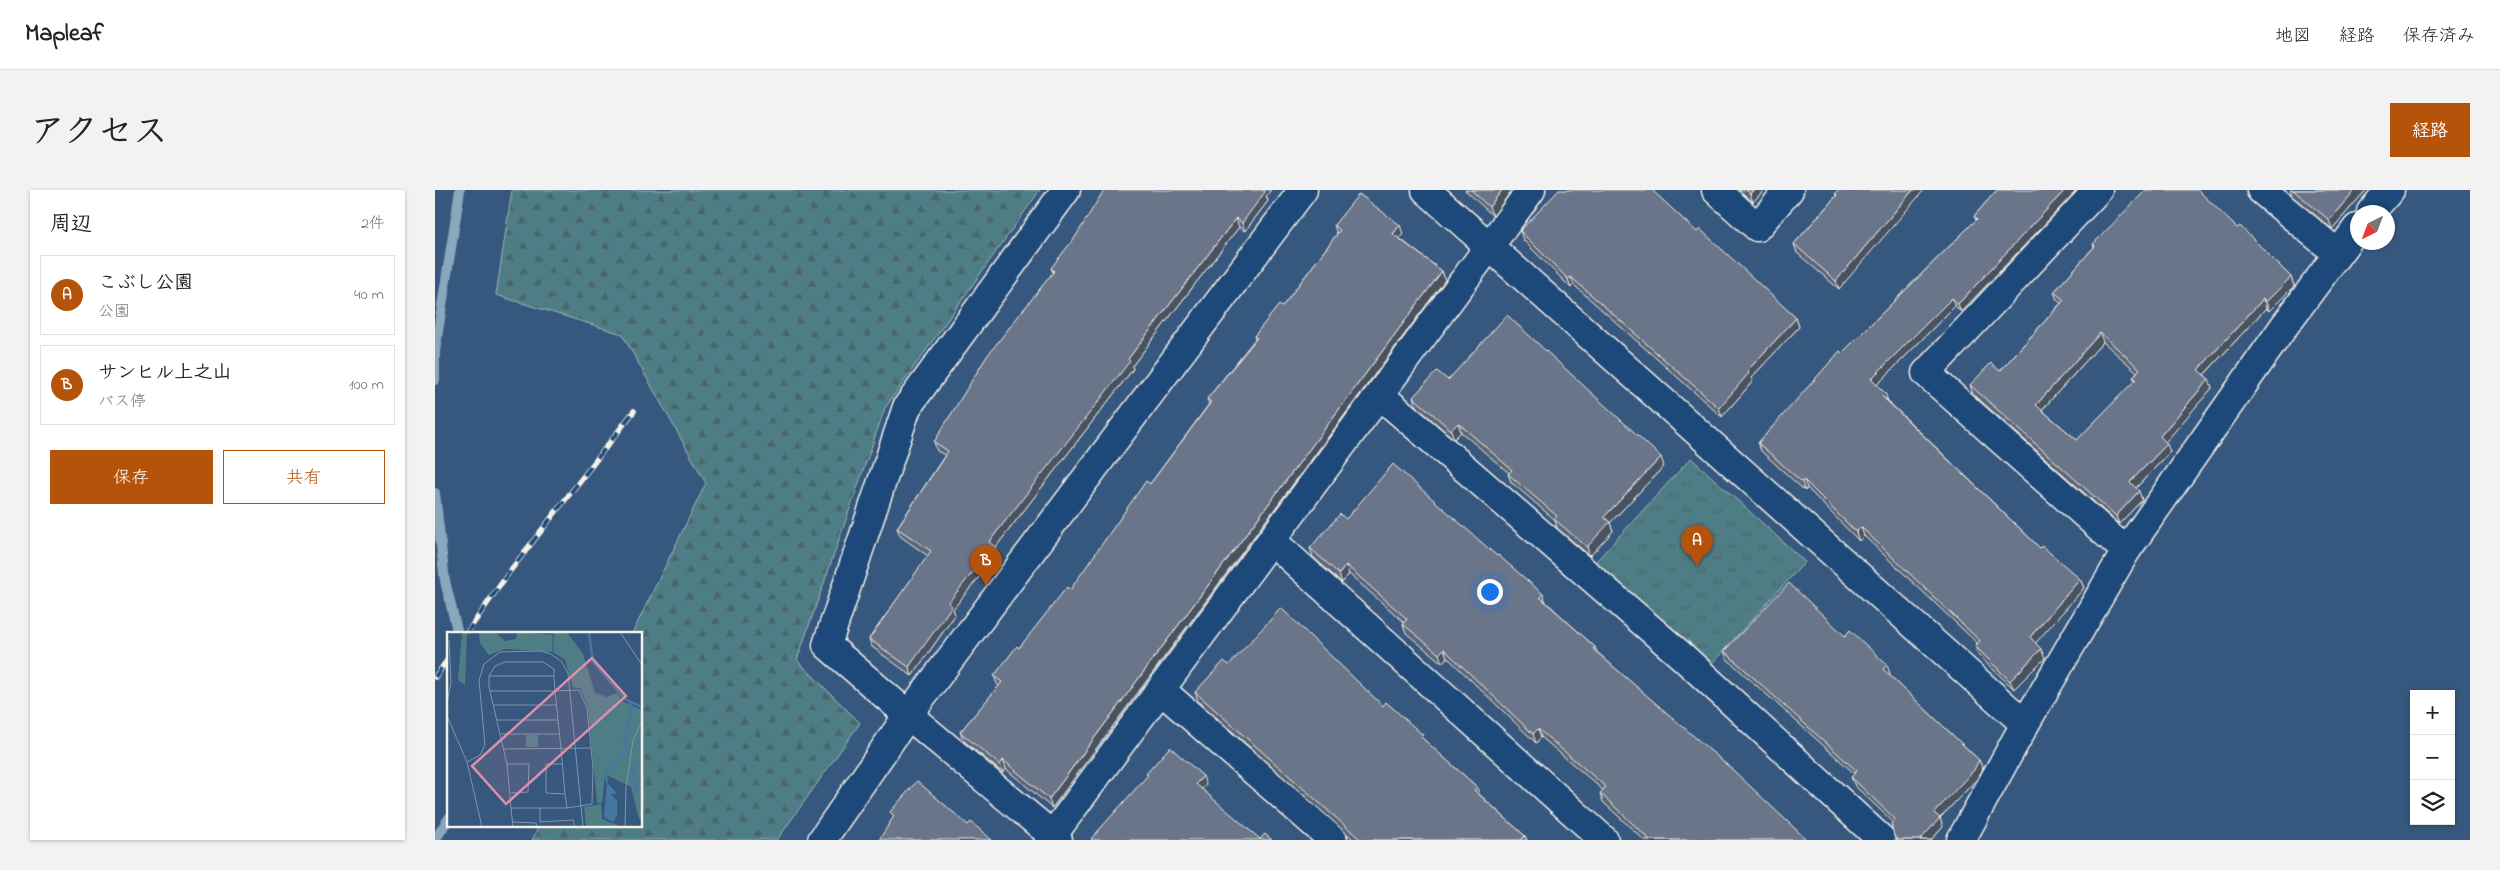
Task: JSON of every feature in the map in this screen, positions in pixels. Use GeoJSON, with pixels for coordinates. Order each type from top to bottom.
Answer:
{"type":"FeatureCollection","features":[{"type":"Feature","properties":{"kind":"street"},"geometry":{"type":"LineString","coordinates":[[1066,190],[907,407],[827,645],[1053,838],[1531,190]]}},
{"type":"Feature","properties":{"kind":"street"},"geometry":{"type":"LineString","coordinates":[[822,840],[907,715],[1303,190]]}},
{"type":"Feature","properties":{"kind":"street"},"geometry":{"type":"LineString","coordinates":[[1426,190],[2025,724]]}},
{"type":"Feature","properties":{"kind":"street"},"geometry":{"type":"LineString","coordinates":[[1716,190],[1757,227],[1789,190]]}},
{"type":"Feature","properties":{"kind":"street"},"geometry":{"type":"LineString","coordinates":[[2098,190],[1926,373],[2126,551]]}},
{"type":"Feature","properties":{"kind":"street"},"geometry":{"type":"LineString","coordinates":[[2261,190],[2337,253]]}},
{"type":"Feature","properties":{"kind":"street"},"geometry":{"type":"LineString","coordinates":[[2377,205],[2390,190]]}},
{"type":"Feature","properties":{"kind":"street"},"geometry":{"type":"LineString","coordinates":[[1961,840],[2025,724],[2126,551],[2350,237]]}},
{"type":"Feature","properties":{"kind":"street"},"geometry":{"type":"LineString","coordinates":[[1380,395],[1683,657],[1881,840]]}},
{"type":"Feature","properties":{"kind":"street"},"geometry":{"type":"LineString","coordinates":[[1272,541],[1604,840]]}},
{"type":"Feature","properties":{"kind":"street"},"geometry":{"type":"LineString","coordinates":[[1161,690],[1333,840]]}},
{"type":"Feature","properties":{"kind":"green space"},"geometry":{"type":"Polygon","coordinates":[[[512,190],[1040,190],[885,408],[797,660],[860,723],[777,840],[532,840],[538,828],[643,828],[643,632],[633,632],[706,483],[622,334],[496,295],[512,190]]]}},
{"type":"Feature","properties":{"kind":"green space"},"geometry":{"type":"Polygon","coordinates":[[[1691,458],[1805,562],[1702,674],[1588,570],[1691,458]]]}},
{"type":"Feature","properties":{"kind":"building"},"geometry":{"type":"Polygon","coordinates":[[[1104,190],[1263,190],[1265,192],[1242,223],[1236,218],[1128,359],[1130,361],[989,542],[994,546],[948,603],[952,606],[909,667],[869,639],[931,551],[897,528],[948,451],[934,442],[987,356],[1054,271],[1051,268],[1076,236],[1104,190]]]}},
{"type":"Feature","properties":{"kind":"building"},"geometry":{"type":"Polygon","coordinates":[[[1471,190],[1502,190],[1489,207],[1471,190]]]}},
{"type":"Feature","properties":{"kind":"building"},"geometry":{"type":"Polygon","coordinates":[[[1559,190],[1652,190],[1697,232],[1700,229],[1796,318],[1747,371],[1749,373],[1719,408],[1571,277],[1568,279],[1520,231],[1559,190]]]}},
{"type":"Feature","properties":{"kind":"building"},"geometry":{"type":"Polygon","coordinates":[[[1838,190],[1913,190],[1836,281],[1794,244],[1837,195],[1835,193],[1838,190]]]}},
{"type":"Feature","properties":{"kind":"building"},"geometry":{"type":"Polygon","coordinates":[[[1997,190],[2065,190],[1958,304],[1952,298],[1871,379],[1885,393],[1882,396],[2040,548],[2042,546],[2080,579],[2030,637],[2041,649],[2010,681],[1975,646],[1980,641],[1861,527],[1856,532],[1804,480],[1802,482],[1758,443],[1840,351],[1842,353],[1977,219],[1974,216],[1997,190]]]}},
{"type":"Feature","properties":{"kind":"building"},"geometry":{"type":"Polygon","coordinates":[[[2146,190],[2198,190],[2237,228],[2240,226],[2291,277],[2266,302],[2263,299],[2198,370],[2209,379],[2160,436],[2167,444],[2130,482],[2139,491],[2116,516],[1970,385],[1991,363],[2000,371],[2064,300],[2054,292],[2095,246],[2093,244],[2146,190]],[[2100,333],[2036,405],[2077,440],[2136,379],[2133,377],[2140,369],[2100,333]]]}},
{"type":"Feature","properties":{"kind":"building"},"geometry":{"type":"Polygon","coordinates":[[[2293,190],[2355,190],[2329,220],[2293,190]]]}},
{"type":"Feature","properties":{"kind":"building"},"geometry":{"type":"Polygon","coordinates":[[[1359,194],[1400,225],[1393,234],[1442,271],[1049,799],[1003,760],[1000,765],[960,732],[1002,682],[994,676],[1017,646],[1019,648],[1067,587],[1070,590],[1146,481],[1150,484],[1211,402],[1207,399],[1257,338],[1254,336],[1279,305],[1282,307],[1340,230],[1334,225],[1359,194]]]}},
{"type":"Feature","properties":{"kind":"building"},"geometry":{"type":"Polygon","coordinates":[[[1507,315],[1661,457],[1604,517],[1610,522],[1587,547],[1554,519],[1557,516],[1508,474],[1512,470],[1458,423],[1451,430],[1413,397],[1437,371],[1448,380],[1507,315]]]}},
{"type":"Feature","properties":{"kind":"building"},"geometry":{"type":"Polygon","coordinates":[[[1393,464],[1543,594],[1540,597],[1595,647],[1593,649],[1734,771],[1807,840],[1649,840],[1600,793],[1606,787],[1538,729],[1533,734],[1444,649],[1439,654],[1403,624],[1407,619],[1346,565],[1339,574],[1310,548],[1340,514],[1346,519],[1393,464]]]}},
{"type":"Feature","properties":{"kind":"building"},"geometry":{"type":"Polygon","coordinates":[[[1789,583],[1845,636],[1850,630],[1887,665],[1883,669],[1979,760],[1974,770],[1934,813],[1940,818],[1920,840],[1898,840],[1894,836],[1891,823],[1895,819],[1851,777],[1857,771],[1724,651],[1789,583]]]}},
{"type":"Feature","properties":{"kind":"building"},"geometry":{"type":"Polygon","coordinates":[[[1281,608],[1383,706],[1386,702],[1423,735],[1421,737],[1477,787],[1474,790],[1525,836],[1521,840],[1361,840],[1195,692],[1224,661],[1229,665],[1281,608]]]}},
{"type":"Feature","properties":{"kind":"building"},"geometry":{"type":"Polygon","coordinates":[[[1170,747],[1203,776],[1196,784],[1260,839],[1265,834],[1272,840],[1092,840],[1170,747]]]}},
{"type":"Feature","properties":{"kind":"building"},"geometry":{"type":"Polygon","coordinates":[[[917,781],[968,825],[971,822],[992,840],[879,840],[894,816],[890,812],[917,781]]]}},
{"type":"Feature","properties":{"kind":"waterway"},"geometry":{"type":"LineString","coordinates":[[435,380],[435,351],[460,190]]}},
{"type":"Feature","properties":{"kind":"waterway"},"geometry":{"type":"LineString","coordinates":[[435,493],[445,581],[458,632]]}},
{"type":"Feature","properties":{"kind":"waterway"},"geometry":{"type":"LineString","coordinates":[[435,840],[447,821]]}},
{"type":"Feature","properties":{"kind":"railway"},"geometry":{"type":"LineString","coordinates":[[467,632],[510,571],[634,411]]}},
{"type":"Feature","properties":{"kind":"railway"},"geometry":{"type":"LineString","coordinates":[[435,677],[447,661]]}},
{"type":"Feature","properties":{"kind":"place","name":"こぶし公園"},"geometry":{"type":"Point","coordinates":[1697,566]}},
{"type":"Feature","properties":{"kind":"place","name":"サンヒル上之山"},"geometry":{"type":"Point","coordinates":[986,586]}}]}
